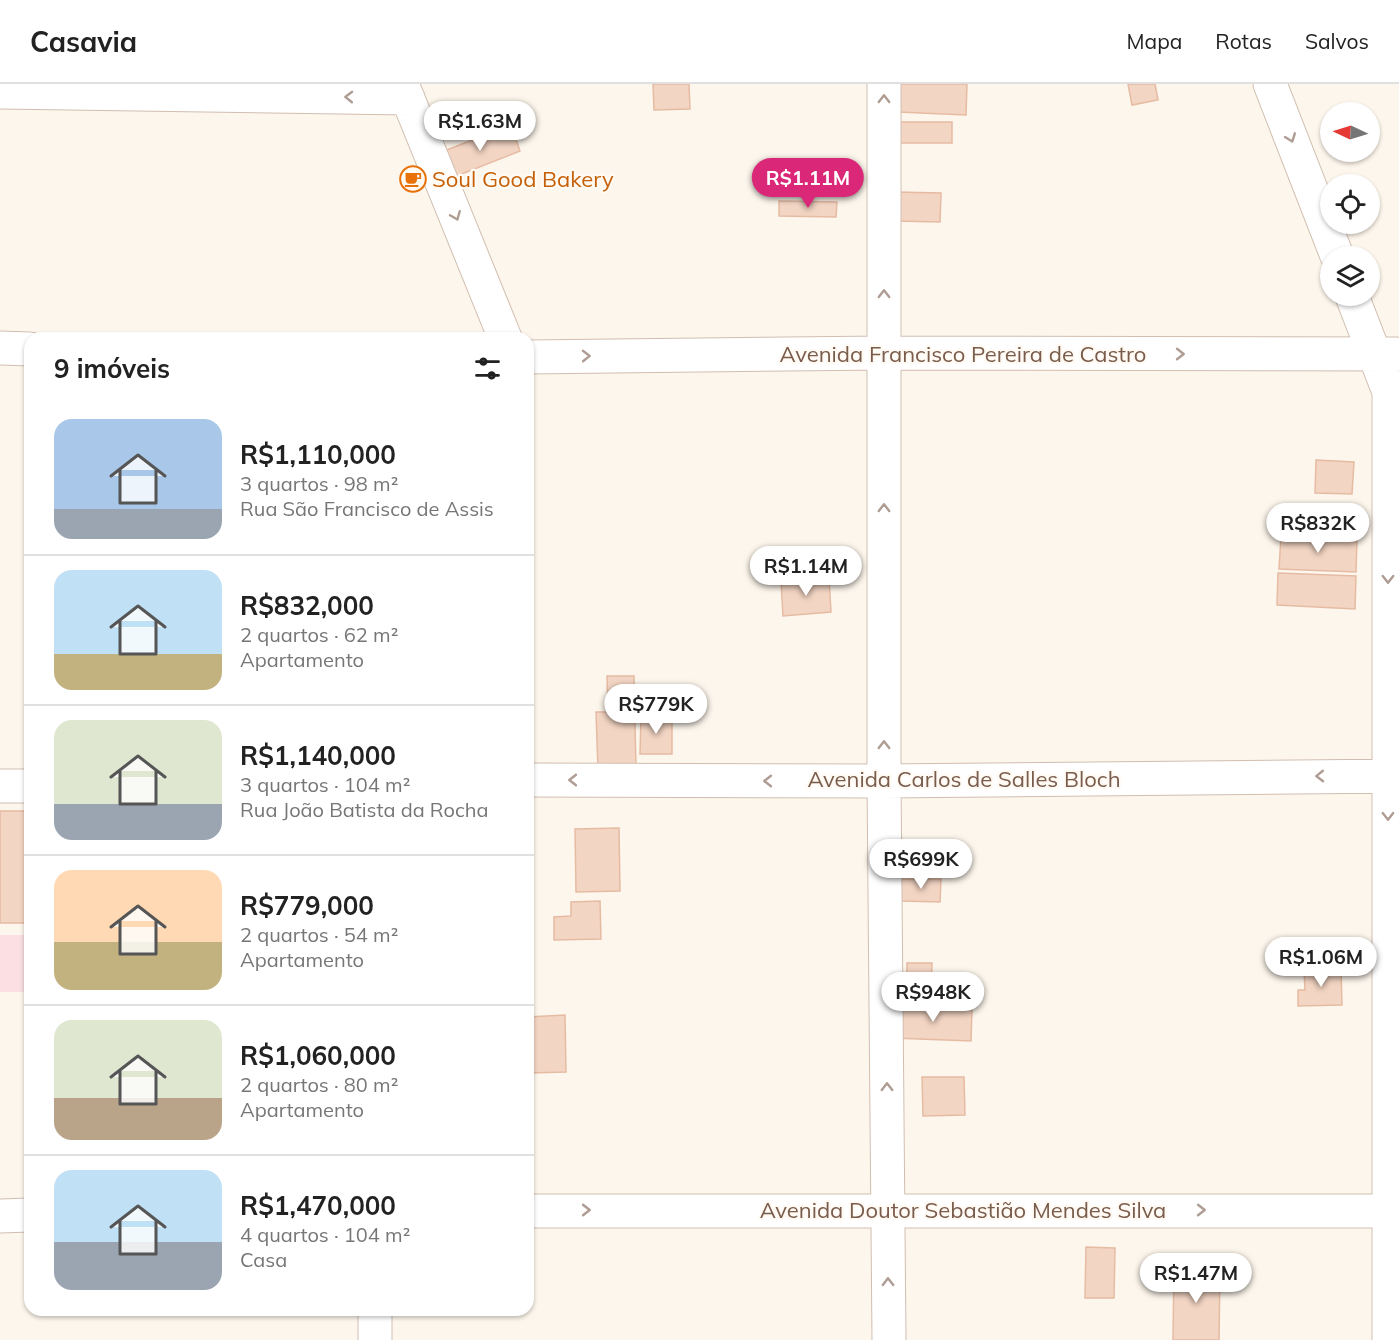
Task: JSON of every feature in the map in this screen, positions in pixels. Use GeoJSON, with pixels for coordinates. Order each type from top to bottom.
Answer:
{"type":"FeatureCollection","features":[{"type":"Feature","properties":{"kind":"street"},"geometry":{"type":"LineString","coordinates":[[884,84],[884,781],[889,1340]]}},
{"type":"Feature","properties":{"kind":"street"},"geometry":{"type":"LineString","coordinates":[[1269,84],[1333,246]]}},
{"type":"Feature","properties":{"kind":"street"},"geometry":{"type":"LineString","coordinates":[[0,92],[405,91],[503,332]]}},
{"type":"Feature","properties":{"kind":"street"},"geometry":{"type":"LineString","coordinates":[[1358,306],[1387,355],[1389,392],[1394,940],[1394,1211],[1389,1340]]}},
{"type":"Feature","properties":{"kind":"street"},"geometry":{"type":"LineString","coordinates":[[0,348],[24,349]]}},
{"type":"Feature","properties":{"kind":"street","name":"Avenida Francisco Pereira de Castro"},"geometry":{"type":"LineString","coordinates":[[534,357],[884,353],[1387,355]]}},
{"type":"Feature","properties":{"kind":"street","name":"Avenida Carlos de Salles Bloch"},"geometry":{"type":"LineString","coordinates":[[534,780],[884,781],[1393,776]]}},
{"type":"Feature","properties":{"kind":"street"},"geometry":{"type":"LineString","coordinates":[[0,786],[24,786]]}},
{"type":"Feature","properties":{"kind":"street","name":"Avenida Doutor Sebastião Mendes Silva"},"geometry":{"type":"LineString","coordinates":[[534,1210],[1394,1211]]}},
{"type":"Feature","properties":{"kind":"street"},"geometry":{"type":"LineString","coordinates":[[0,1216],[24,1215]]}},
{"type":"Feature","properties":{"kind":"street"},"geometry":{"type":"LineString","coordinates":[[375,1316],[375,1340]]}},
{"type":"Feature","properties":{"kind":"shaded area"},"geometry":{"type":"Polygon","coordinates":[[[0,935],[24,935],[24,992],[0,992],[0,935]]]}},
{"type":"Feature","properties":{"kind":"building"},"geometry":{"type":"Polygon","coordinates":[[[653,84],[689,84],[690,109],[654,110],[653,84]]]}},
{"type":"Feature","properties":{"kind":"building"},"geometry":{"type":"Polygon","coordinates":[[[899,84],[967,84],[966,115],[898,112],[899,84]]]}},
{"type":"Feature","properties":{"kind":"building"},"geometry":{"type":"Polygon","coordinates":[[[1128,84],[1155,84],[1158,100],[1132,105],[1128,84]]]}},
{"type":"Feature","properties":{"kind":"building"},"geometry":{"type":"Polygon","coordinates":[[[893,122],[952,122],[952,143],[893,143],[893,122]]]}},
{"type":"Feature","properties":{"kind":"building"},"geometry":{"type":"Polygon","coordinates":[[[511,125],[520,151],[449,179],[439,153],[511,125]]]}},
{"type":"Feature","properties":{"kind":"building"},"geometry":{"type":"Polygon","coordinates":[[[896,192],[941,193],[940,222],[895,221],[896,192]]]}},
{"type":"Feature","properties":{"kind":"building"},"geometry":{"type":"Polygon","coordinates":[[[779,201],[837,202],[836,217],[779,216],[779,201]]]}},
{"type":"Feature","properties":{"kind":"building"},"geometry":{"type":"Polygon","coordinates":[[[1316,460],[1354,462],[1352,494],[1315,493],[1316,460]]]}},
{"type":"Feature","properties":{"kind":"building"},"geometry":{"type":"Polygon","coordinates":[[[1281,536],[1357,539],[1356,572],[1279,569],[1281,536]]]}},
{"type":"Feature","properties":{"kind":"building"},"geometry":{"type":"Polygon","coordinates":[[[1278,573],[1356,576],[1355,609],[1277,605],[1278,573]]]}},
{"type":"Feature","properties":{"kind":"building"},"geometry":{"type":"Polygon","coordinates":[[[829,578],[831,612],[783,616],[781,581],[829,578]]]}},
{"type":"Feature","properties":{"kind":"building"},"geometry":{"type":"Polygon","coordinates":[[[607,676],[634,676],[636,770],[598,770],[596,712],[608,712],[607,676]]]}},
{"type":"Feature","properties":{"kind":"building"},"geometry":{"type":"Polygon","coordinates":[[[641,716],[672,717],[672,754],[640,754],[641,716]]]}},
{"type":"Feature","properties":{"kind":"building"},"geometry":{"type":"Polygon","coordinates":[[[0,811],[24,811],[24,923],[0,923],[0,811]]]}},
{"type":"Feature","properties":{"kind":"building"},"geometry":{"type":"Polygon","coordinates":[[[619,828],[620,891],[576,892],[575,829],[619,828]]]}},
{"type":"Feature","properties":{"kind":"building"},"geometry":{"type":"Polygon","coordinates":[[[901,879],[941,879],[940,902],[901,901],[901,879]]]}},
{"type":"Feature","properties":{"kind":"building"},"geometry":{"type":"Polygon","coordinates":[[[600,901],[601,939],[554,940],[554,917],[571,916],[571,902],[600,901]]]}},
{"type":"Feature","properties":{"kind":"building"},"geometry":{"type":"Polygon","coordinates":[[[907,963],[932,963],[931,988],[907,987],[907,963]]]}},
{"type":"Feature","properties":{"kind":"building"},"geometry":{"type":"Polygon","coordinates":[[[1341,969],[1342,1005],[1298,1006],[1298,990],[1305,990],[1304,970],[1341,969]]]}},
{"type":"Feature","properties":{"kind":"building"},"geometry":{"type":"Polygon","coordinates":[[[894,1006],[972,1008],[971,1041],[893,1038],[894,1006]]]}},
{"type":"Feature","properties":{"kind":"building"},"geometry":{"type":"Polygon","coordinates":[[[565,1015],[566,1072],[534,1073],[534,1017],[565,1015]]]}},
{"type":"Feature","properties":{"kind":"building"},"geometry":{"type":"Polygon","coordinates":[[[922,1077],[964,1077],[965,1115],[923,1116],[922,1077]]]}},
{"type":"Feature","properties":{"kind":"building"},"geometry":{"type":"Polygon","coordinates":[[[1086,1247],[1115,1248],[1114,1298],[1085,1298],[1086,1247]]]}},
{"type":"Feature","properties":{"kind":"building"},"geometry":{"type":"Polygon","coordinates":[[[1174,1267],[1220,1268],[1219,1340],[1173,1340],[1174,1267]]]}},
{"type":"Feature","properties":{"kind":"place","name":"Soul Good Bakery"},"geometry":{"type":"Point","coordinates":[413,179]}}]}
